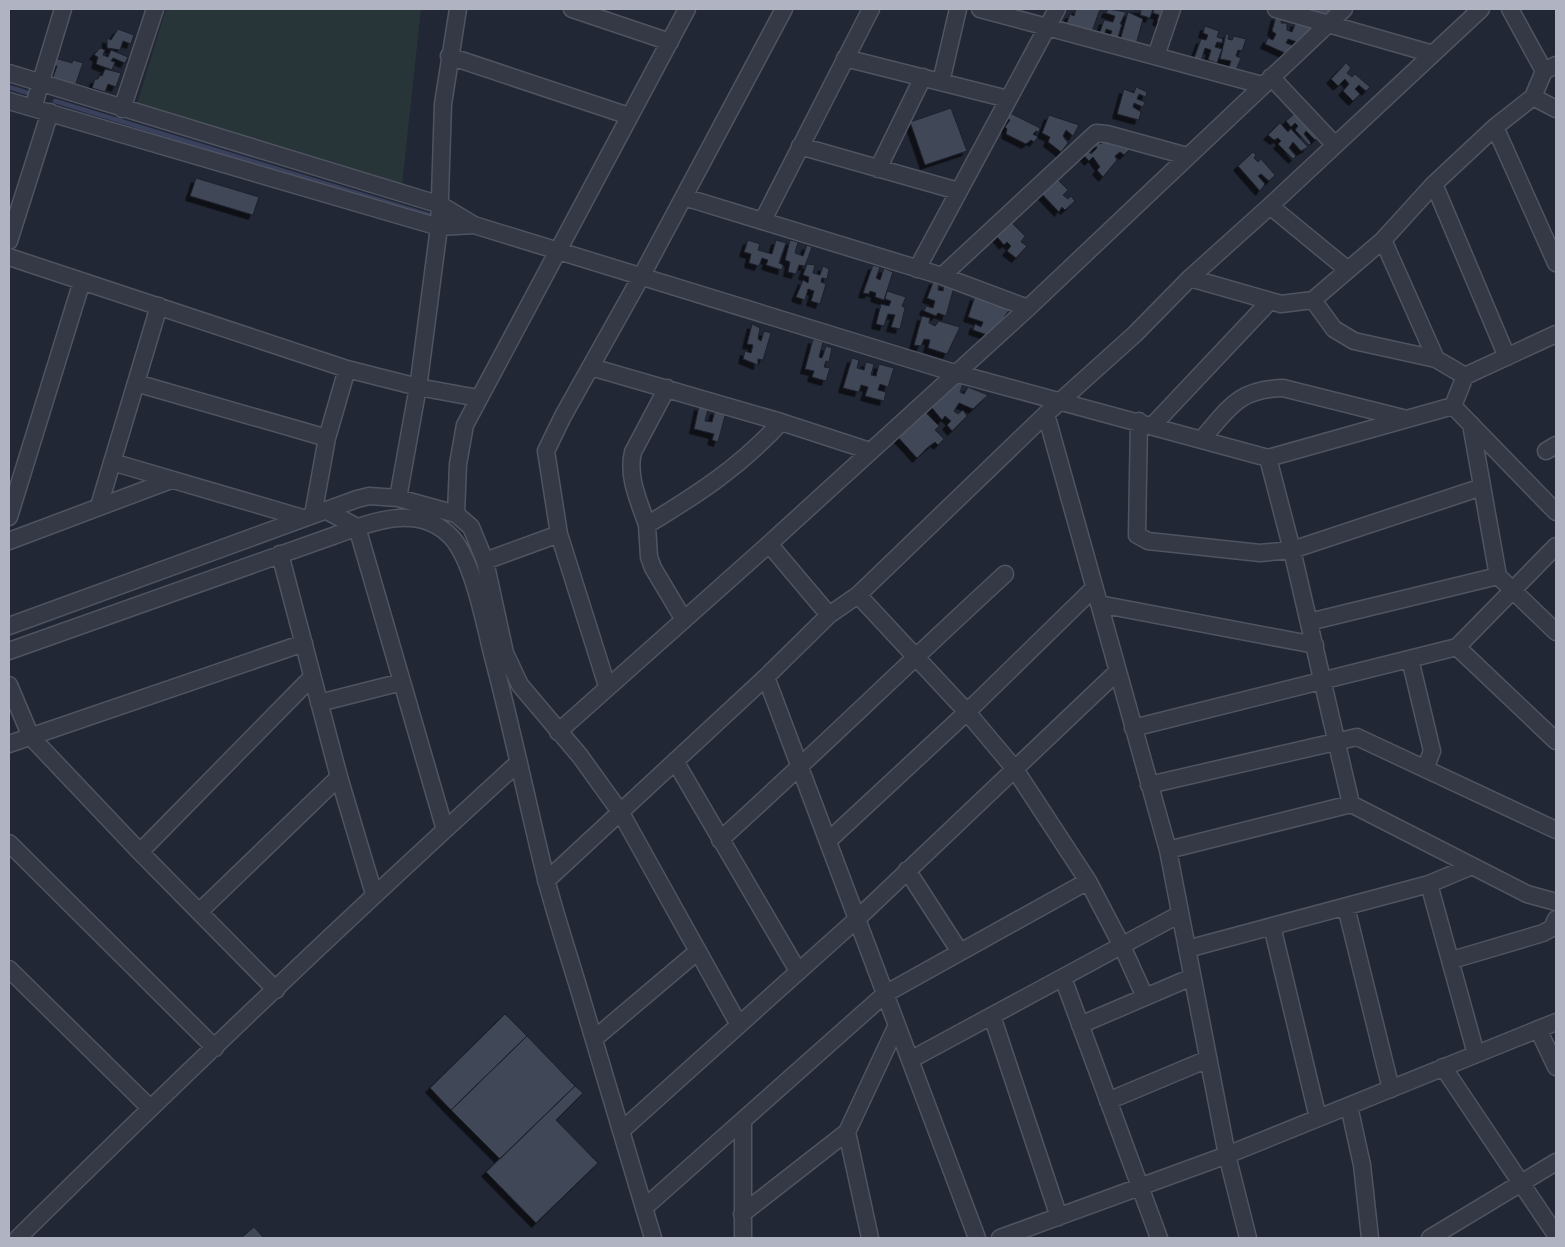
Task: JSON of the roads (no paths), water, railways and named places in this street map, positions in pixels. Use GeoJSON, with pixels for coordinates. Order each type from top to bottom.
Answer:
{"type":"FeatureCollection","features":[{"type":"Feature","properties":{"kind":"street"},"geometry":{"type":"LineString","coordinates":[[33,108],[63,9]]}},
{"type":"Feature","properties":{"kind":"street"},"geometry":{"type":"LineString","coordinates":[[122,109],[154,9]]}},
{"type":"Feature","properties":{"kind":"street"},"geometry":{"type":"LineString","coordinates":[[398,498],[418,387],[438,227],[442,123],[449,56],[458,9]]}},
{"type":"Feature","properties":{"kind":"street"},"geometry":{"type":"LineString","coordinates":[[572,9],[670,42]]}},
{"type":"Feature","properties":{"kind":"street"},"geometry":{"type":"LineString","coordinates":[[456,514],[460,442],[465,425],[687,9]]}},
{"type":"Feature","properties":{"kind":"street"},"geometry":{"type":"LineString","coordinates":[[607,686],[559,534],[546,451],[563,416],[642,275],[784,9]]}},
{"type":"Feature","properties":{"kind":"street"},"geometry":{"type":"LineString","coordinates":[[763,220],[870,9]]}},
{"type":"Feature","properties":{"kind":"street"},"geometry":{"type":"LineString","coordinates":[[941,82],[958,9]]}},
{"type":"Feature","properties":{"kind":"street"},"geometry":{"type":"LineString","coordinates":[[980,9],[1156,56],[1266,81],[1335,145]]}},
{"type":"Feature","properties":{"kind":"street"},"geometry":{"type":"LineString","coordinates":[[917,270],[1057,9]]}},
{"type":"Feature","properties":{"kind":"street"},"geometry":{"type":"LineString","coordinates":[[1156,56],[1172,9]]}},
{"type":"Feature","properties":{"kind":"street"},"geometry":{"type":"LineString","coordinates":[[1276,9],[1433,54]]}},
{"type":"Feature","properties":{"kind":"street"},"geometry":{"type":"LineString","coordinates":[[558,732],[607,686],[769,544],[955,372],[1028,308],[1344,9]]}},
{"type":"Feature","properties":{"kind":"street"},"geometry":{"type":"LineString","coordinates":[[546,880],[676,762],[829,615],[858,594],[1046,414],[1135,334],[1190,278],[1481,9]]}},
{"type":"Feature","properties":{"kind":"street"},"geometry":{"type":"LineString","coordinates":[[1190,278],[1281,304],[1313,300],[1383,240],[1434,184],[1495,127],[1533,97],[1550,68],[1510,9]]}},
{"type":"Feature","properties":{"kind":"street"},"geometry":{"type":"LineString","coordinates":[[449,56],[629,116]]}},
{"type":"Feature","properties":{"kind":"street"},"geometry":{"type":"LineString","coordinates":[[845,58],[1008,98]]}},
{"type":"Feature","properties":{"kind":"street"},"geometry":{"type":"LineString","coordinates":[[9,73],[440,206],[474,225],[557,251],[642,275],[955,372],[1268,458],[1405,418],[1454,406]]}},
{"type":"Feature","properties":{"kind":"street"},"geometry":{"type":"LineString","coordinates":[[878,169],[923,77]]}},
{"type":"Feature","properties":{"kind":"street"},"geometry":{"type":"LineString","coordinates":[[1533,97],[1556,109]]}},
{"type":"Feature","properties":{"kind":"street"},"geometry":{"type":"LineString","coordinates":[[9,101],[438,227],[474,225]]}},
{"type":"Feature","properties":{"kind":"street"},"geometry":{"type":"LineString","coordinates":[[9,241],[50,112]]}},
{"type":"Feature","properties":{"kind":"street"},"geometry":{"type":"LineString","coordinates":[[1495,127],[1556,263]]}},
{"type":"Feature","properties":{"kind":"street"},"geometry":{"type":"LineString","coordinates":[[942,276],[1096,133],[1187,156]]}},
{"type":"Feature","properties":{"kind":"street"},"geometry":{"type":"LineString","coordinates":[[800,146],[958,191]]}},
{"type":"Feature","properties":{"kind":"street"},"geometry":{"type":"LineString","coordinates":[[1434,184],[1507,357]]}},
{"type":"Feature","properties":{"kind":"street"},"geometry":{"type":"LineString","coordinates":[[684,197],[763,220],[917,270],[942,276],[1028,308]]}},
{"type":"Feature","properties":{"kind":"street"},"geometry":{"type":"LineString","coordinates":[[1270,206],[1348,270]]}},
{"type":"Feature","properties":{"kind":"street"},"geometry":{"type":"LineString","coordinates":[[1383,240],[1436,359]]}},
{"type":"Feature","properties":{"kind":"street"},"geometry":{"type":"LineString","coordinates":[[9,256],[347,369],[418,387],[478,398]]}},
{"type":"Feature","properties":{"kind":"street"},"geometry":{"type":"LineString","coordinates":[[9,517],[82,281]]}},
{"type":"Feature","properties":{"kind":"street"},"geometry":{"type":"LineString","coordinates":[[1313,300],[1334,330],[1354,340],[1436,359],[1465,376]]}},
{"type":"Feature","properties":{"kind":"street"},"geometry":{"type":"LineString","coordinates":[[1270,301],[1146,423],[1137,535],[1148,541],[1250,552],[1292,550],[1482,487]]}},
{"type":"Feature","properties":{"kind":"street"},"geometry":{"type":"LineString","coordinates":[[99,506],[159,306]]}},
{"type":"Feature","properties":{"kind":"street"},"geometry":{"type":"LineString","coordinates":[[1454,406],[1465,376],[1556,334]]}},
{"type":"Feature","properties":{"kind":"street"},"geometry":{"type":"LineString","coordinates":[[591,367],[781,422],[870,451]]}},
{"type":"Feature","properties":{"kind":"street"},"geometry":{"type":"LineString","coordinates":[[314,515],[327,438],[347,369]]}},
{"type":"Feature","properties":{"kind":"street"},"geometry":{"type":"LineString","coordinates":[[136,383],[327,438]]}},
{"type":"Feature","properties":{"kind":"street"},"geometry":{"type":"LineString","coordinates":[[667,388],[633,452],[630,463],[632,477],[647,525],[653,568],[684,620]]}},
{"type":"Feature","properties":{"kind":"street"},"geometry":{"type":"LineString","coordinates":[[1202,439],[1242,396],[1254,390],[1266,388],[1283,388],[1405,418]]}},
{"type":"Feature","properties":{"kind":"street"},"geometry":{"type":"LineString","coordinates":[[1454,406],[1556,512]]}},
{"type":"Feature","properties":{"kind":"street"},"geometry":{"type":"LineString","coordinates":[[1046,414],[1168,850],[1226,1155],[1248,1238]]}},
{"type":"Feature","properties":{"kind":"street"},"geometry":{"type":"LineString","coordinates":[[647,525],[685,502],[734,468],[781,422]]}},
{"type":"Feature","properties":{"kind":"street"},"geometry":{"type":"LineString","coordinates":[[1471,424],[1498,576],[1556,632]]}},
{"type":"Feature","properties":{"kind":"street"},"geometry":{"type":"LineString","coordinates":[[1268,458],[1315,645],[1351,804]]}},
{"type":"Feature","properties":{"kind":"street"},"geometry":{"type":"LineString","coordinates":[[112,462],[171,480],[314,515],[357,528]]}},
{"type":"Feature","properties":{"kind":"street"},"geometry":{"type":"LineString","coordinates":[[9,541],[171,480]]}},
{"type":"Feature","properties":{"kind":"street"},"geometry":{"type":"LineString","coordinates":[[9,626],[369,496],[398,498],[456,514],[471,527],[485,561],[505,653],[520,685],[580,756],[621,813],[739,1025]]}},
{"type":"Feature","properties":{"kind":"street"},"geometry":{"type":"LineString","coordinates":[[9,651],[280,554],[384,520],[408,517],[420,519],[434,524],[449,534],[459,548],[469,570],[519,762],[546,880],[653,1238]]}},
{"type":"Feature","properties":{"kind":"street"},"geometry":{"type":"LineString","coordinates":[[357,528],[445,830]]}},
{"type":"Feature","properties":{"kind":"street"},"geometry":{"type":"LineString","coordinates":[[485,561],[559,534]]}},
{"type":"Feature","properties":{"kind":"street"},"geometry":{"type":"LineString","coordinates":[[769,544],[829,615]]}},
{"type":"Feature","properties":{"kind":"street"},"geometry":{"type":"LineString","coordinates":[[1133,728],[1457,647],[1514,591],[1556,546]]}},
{"type":"Feature","properties":{"kind":"street"},"geometry":{"type":"LineString","coordinates":[[280,554],[339,777],[374,894]]}},
{"type":"Feature","properties":{"kind":"street"},"geometry":{"type":"LineString","coordinates":[[720,840],[800,768],[914,657],[1005,574]]}},
{"type":"Feature","properties":{"kind":"street"},"geometry":{"type":"LineString","coordinates":[[1309,622],[1498,576]]}},
{"type":"Feature","properties":{"kind":"street"},"geometry":{"type":"LineString","coordinates":[[828,842],[968,712],[1094,588]]}},
{"type":"Feature","properties":{"kind":"street"},"geometry":{"type":"LineString","coordinates":[[858,594],[914,657],[968,712],[1014,768],[1088,881],[1122,946],[1145,998]]}},
{"type":"Feature","properties":{"kind":"street"},"geometry":{"type":"LineString","coordinates":[[1099,604],[1315,645]]}},
{"type":"Feature","properties":{"kind":"street"},"geometry":{"type":"LineString","coordinates":[[9,744],[304,643]]}},
{"type":"Feature","properties":{"kind":"street"},"geometry":{"type":"LineString","coordinates":[[1457,647],[1556,741]]}},
{"type":"Feature","properties":{"kind":"street"},"geometry":{"type":"LineString","coordinates":[[1410,659],[1432,751],[1425,769]]}},
{"type":"Feature","properties":{"kind":"street"},"geometry":{"type":"LineString","coordinates":[[621,1131],[857,919],[1118,671]]}},
{"type":"Feature","properties":{"kind":"street"},"geometry":{"type":"LineString","coordinates":[[140,852],[312,677]]}},
{"type":"Feature","properties":{"kind":"street"},"geometry":{"type":"LineString","coordinates":[[766,677],[977,1238]]}},
{"type":"Feature","properties":{"kind":"street"},"geometry":{"type":"LineString","coordinates":[[319,703],[402,682]]}},
{"type":"Feature","properties":{"kind":"street"},"geometry":{"type":"LineString","coordinates":[[9,685],[30,737],[276,990]]}},
{"type":"Feature","properties":{"kind":"street"},"geometry":{"type":"LineString","coordinates":[[1149,785],[1358,737],[1556,830]]}},
{"type":"Feature","properties":{"kind":"street"},"geometry":{"type":"LineString","coordinates":[[18,1238],[150,1108],[276,990],[374,894],[519,762]]}},
{"type":"Feature","properties":{"kind":"street"},"geometry":{"type":"LineString","coordinates":[[676,762],[798,971]]}},
{"type":"Feature","properties":{"kind":"street"},"geometry":{"type":"LineString","coordinates":[[200,911],[339,777]]}},
{"type":"Feature","properties":{"kind":"street"},"geometry":{"type":"LineString","coordinates":[[1168,850],[1351,804],[1527,894],[1556,902]]}},
{"type":"Feature","properties":{"kind":"street"},"geometry":{"type":"LineString","coordinates":[[9,843],[215,1048]]}},
{"type":"Feature","properties":{"kind":"street"},"geometry":{"type":"LineString","coordinates":[[1187,949],[1428,884],[1472,866]]}},
{"type":"Feature","properties":{"kind":"street"},"geometry":{"type":"LineString","coordinates":[[907,870],[960,952]]}},
{"type":"Feature","properties":{"kind":"street"},"geometry":{"type":"LineString","coordinates":[[644,1208],[885,994],[1088,881]]}},
{"type":"Feature","properties":{"kind":"street"},"geometry":{"type":"LineString","coordinates":[[1428,884],[1452,960],[1476,1054]]}},
{"type":"Feature","properties":{"kind":"street"},"geometry":{"type":"LineString","coordinates":[[1346,907],[1391,1089]]}},
{"type":"Feature","properties":{"kind":"street"},"geometry":{"type":"LineString","coordinates":[[910,1060],[1180,914]]}},
{"type":"Feature","properties":{"kind":"street"},"geometry":{"type":"LineString","coordinates":[[1272,926],[1318,1118]]}},
{"type":"Feature","properties":{"kind":"street"},"geometry":{"type":"LineString","coordinates":[[1452,960],[1544,933],[1555,927]]}},
{"type":"Feature","properties":{"kind":"street"},"geometry":{"type":"LineString","coordinates":[[594,1039],[698,951]]}},
{"type":"Feature","properties":{"kind":"street"},"geometry":{"type":"LineString","coordinates":[[9,969],[150,1108]]}},
{"type":"Feature","properties":{"kind":"street"},"geometry":{"type":"LineString","coordinates":[[1080,1026],[1192,977]]}},
{"type":"Feature","properties":{"kind":"street"},"geometry":{"type":"LineString","coordinates":[[1063,978],[1159,1238]]}},
{"type":"Feature","properties":{"kind":"street"},"geometry":{"type":"LineString","coordinates":[[992,1016],[1059,1217]]}},
{"type":"Feature","properties":{"kind":"street"},"geometry":{"type":"LineString","coordinates":[[1000,1238],[1226,1155],[1556,1022]]}},
{"type":"Feature","properties":{"kind":"street"},"geometry":{"type":"LineString","coordinates":[[742,1214],[847,1132],[897,1026]]}},
{"type":"Feature","properties":{"kind":"street"},"geometry":{"type":"LineString","coordinates":[[1538,1029],[1556,1067]]}},
{"type":"Feature","properties":{"kind":"street"},"geometry":{"type":"LineString","coordinates":[[1108,1101],[1208,1060]]}},
{"type":"Feature","properties":{"kind":"street"},"geometry":{"type":"LineString","coordinates":[[1444,1068],[1556,1235]]}},
{"type":"Feature","properties":{"kind":"street"},"geometry":{"type":"LineString","coordinates":[[1349,1106],[1362,1165],[1370,1238]]}},
{"type":"Feature","properties":{"kind":"street"},"geometry":{"type":"LineString","coordinates":[[741,1237],[743,1122]]}},
{"type":"Feature","properties":{"kind":"street"},"geometry":{"type":"LineString","coordinates":[[847,1132],[870,1238]]}},
{"type":"Feature","properties":{"kind":"street"},"geometry":{"type":"LineString","coordinates":[[1430,1238],[1556,1162]]}},
{"type":"Feature","properties":{"kind":"street"},"geometry":{"type":"LineString","coordinates":[[9,1234],[13,1238]]}},
{"type":"Feature","properties":{"kind":"waterway"},"geometry":{"type":"LineString","coordinates":[[9,87],[31,94]]}},
{"type":"Feature","properties":{"kind":"waterway"},"geometry":{"type":"LineString","coordinates":[[55,101],[435,217]]}}]}
